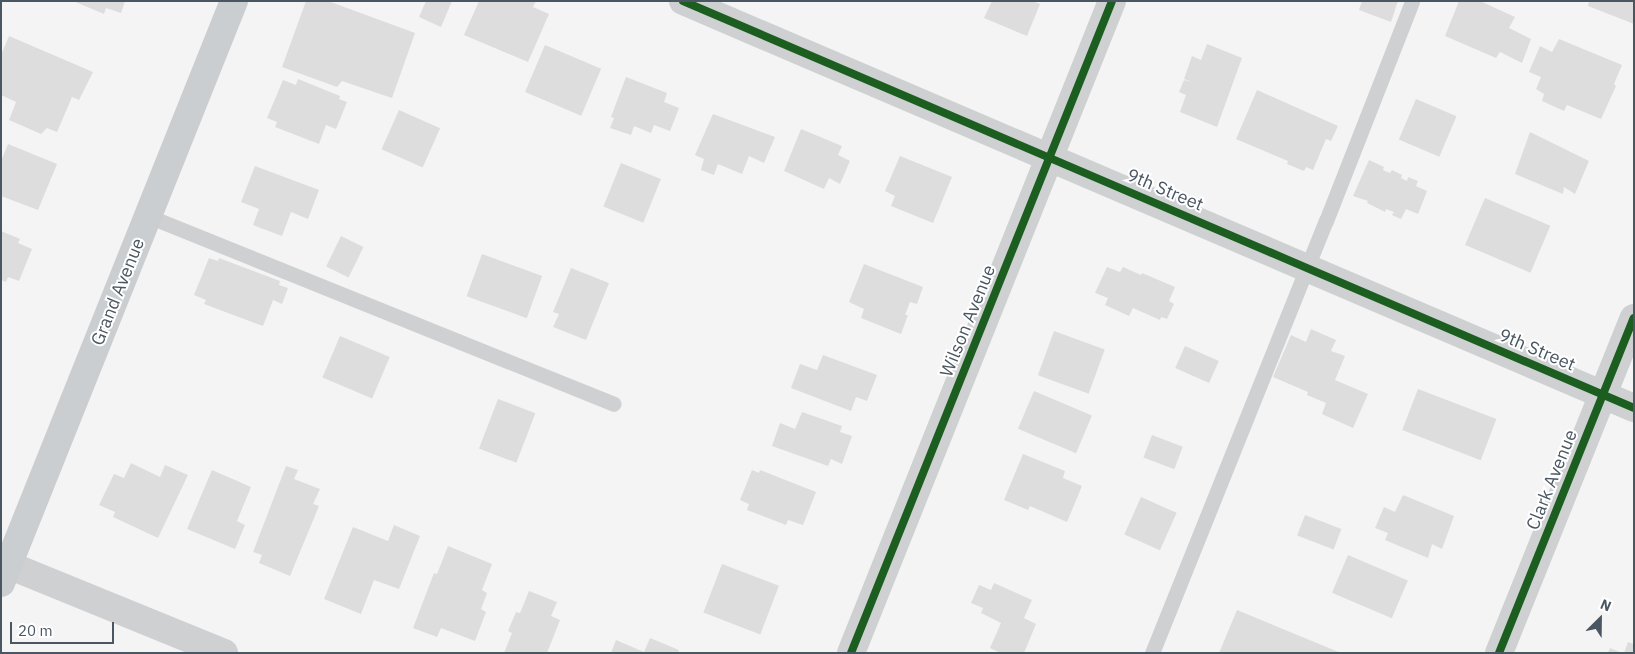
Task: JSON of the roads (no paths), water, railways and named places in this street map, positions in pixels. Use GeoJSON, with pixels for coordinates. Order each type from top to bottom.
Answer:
{"type":"FeatureCollection","features":[{"type":"Feature","properties":{"kind":"main road","name":"Grand Avenue"},"geometry":{"type":"LineString","coordinates":[[4,570],[234,1]]}},
{"type":"Feature","properties":{"kind":"street","name":"9th Street"},"geometry":{"type":"LineString","coordinates":[[683,1],[1634,408]]}},
{"type":"Feature","properties":{"kind":"street","name":"Wilson Avenue"},"geometry":{"type":"LineString","coordinates":[[851,653],[1112,1]]}},
{"type":"Feature","properties":{"kind":"street","name":"Clark Avenue"},"geometry":{"type":"LineString","coordinates":[[1499,653],[1634,318]]}},
{"type":"Feature","properties":{"kind":"street"},"geometry":{"type":"LineString","coordinates":[[4,570],[224,653]]}},
{"type":"Feature","properties":{"kind":"lane"},"geometry":{"type":"LineString","coordinates":[[1152,653],[1412,1]]}},
{"type":"Feature","properties":{"kind":"lane"},"geometry":{"type":"LineString","coordinates":[[148,216],[614,404]]}}]}
